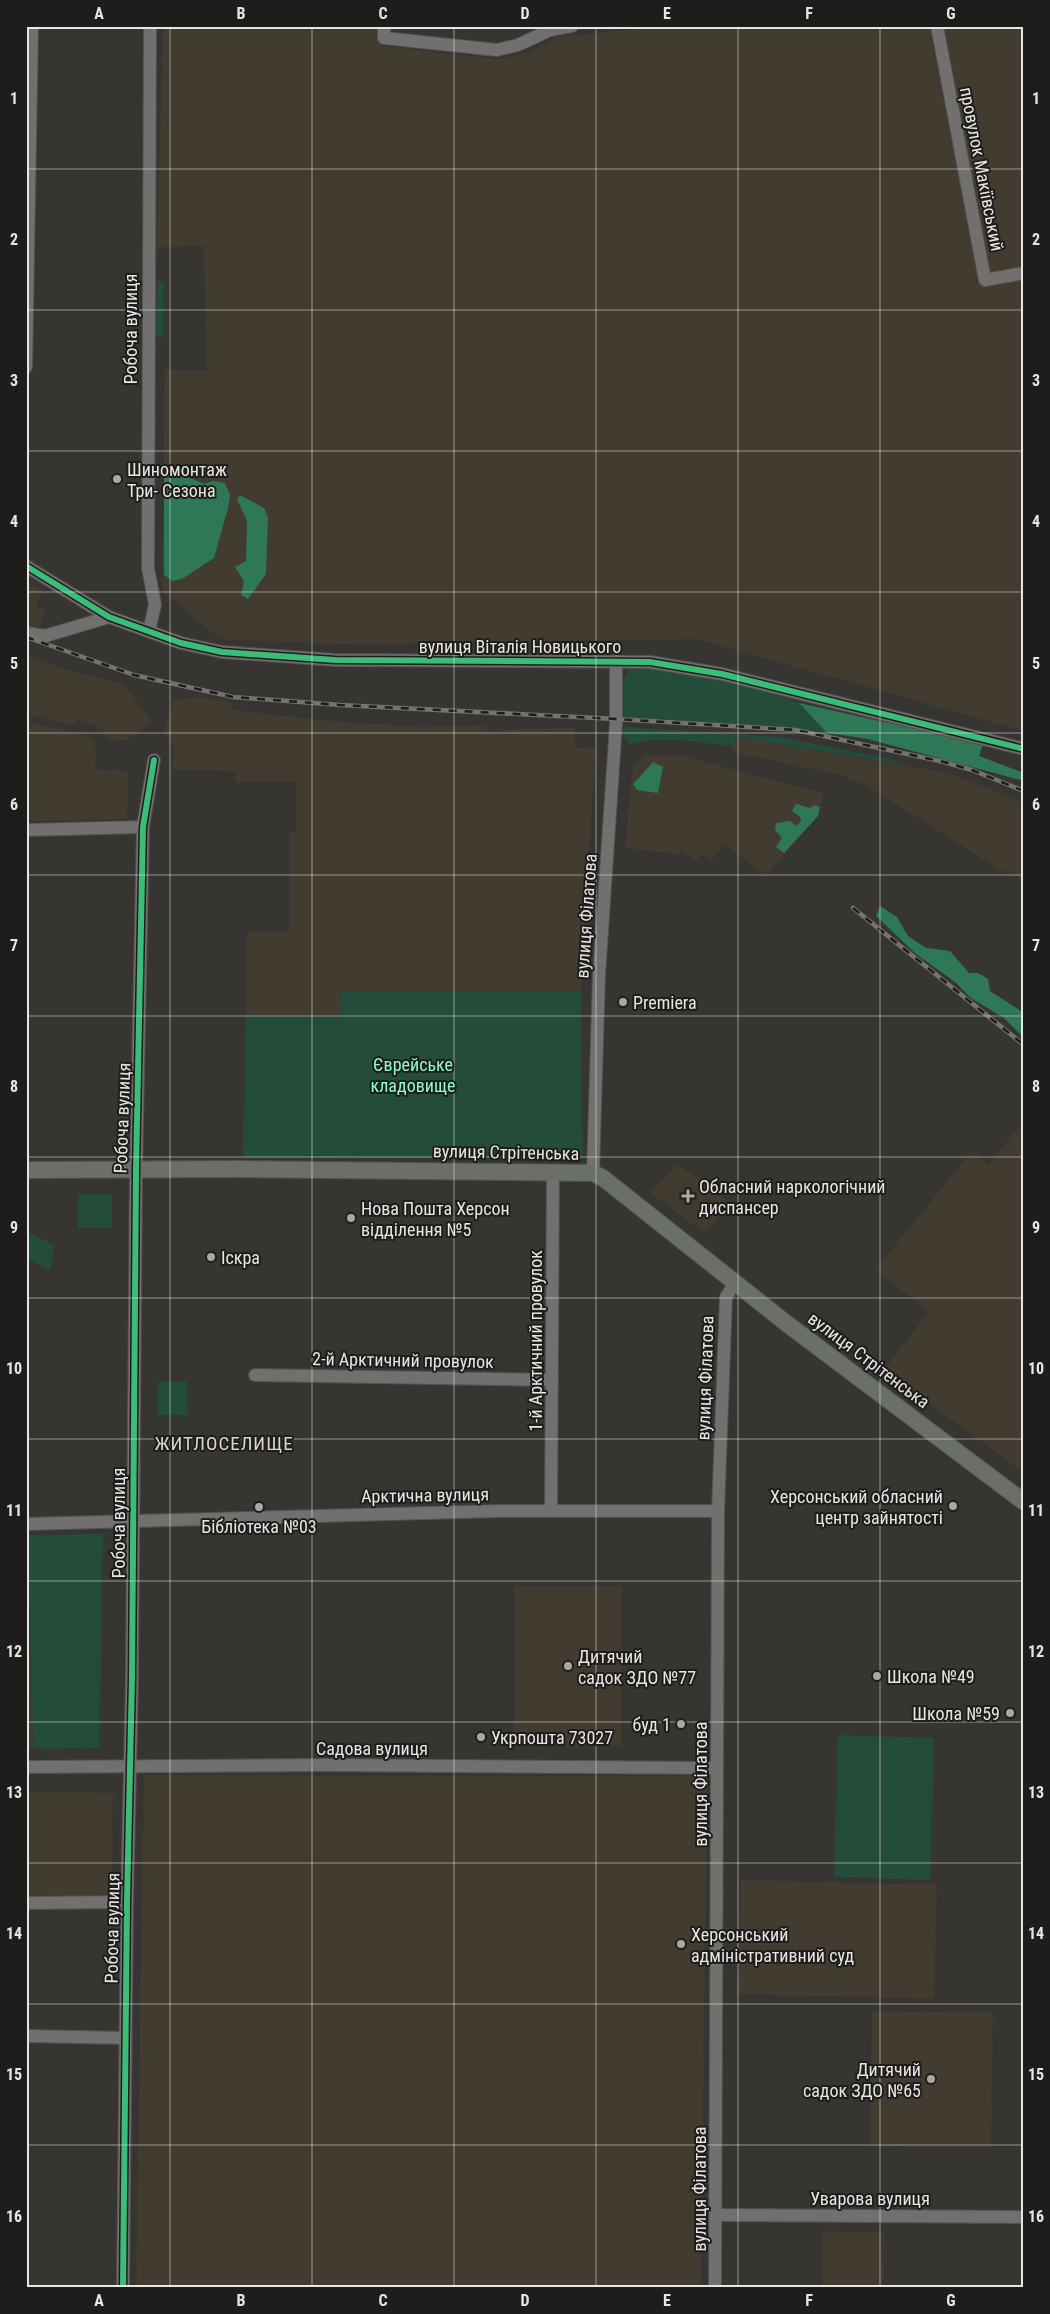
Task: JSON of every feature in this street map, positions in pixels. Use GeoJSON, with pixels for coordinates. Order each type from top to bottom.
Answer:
{"type":"FeatureCollection","features":[{"type":"Feature","properties":{"kind":"main road","name":"вулиця Стрітенська"},"geometry":{"type":"LineString","coordinates":[[26,1170],[593,1173],[603,1178],[735,1283],[1024,1502]]}},
{"type":"Feature","properties":{"kind":"street"},"geometry":{"type":"LineString","coordinates":[[26,367],[32,26]]}},
{"type":"Feature","properties":{"kind":"street","name":"Робоча вулиця"},"geometry":{"type":"LineString","coordinates":[[149,631],[155,605],[148,568],[150,26]]}},
{"type":"Feature","properties":{"kind":"street"},"geometry":{"type":"LineString","coordinates":[[384,26],[384,38],[497,50],[518,45],[550,30],[572,26]]}},
{"type":"Feature","properties":{"kind":"street","name":"провулок Макіївський"},"geometry":{"type":"LineString","coordinates":[[937,26],[985,280],[1024,273]]}},
{"type":"Feature","properties":{"kind":"street","name":"вулиця Віталія Новицького"},"geometry":{"type":"LineString","coordinates":[[26,566],[109,617],[181,643],[222,652],[335,660],[616,661],[677,665],[722,674],[1024,749]]}},
{"type":"Feature","properties":{"kind":"street"},"geometry":{"type":"LineString","coordinates":[[26,633],[45,636],[109,617]]}},
{"type":"Feature","properties":{"kind":"street","name":"вулиця Філатова"},"geometry":{"type":"LineString","coordinates":[[593,1173],[599,975],[615,734],[616,661]]}},
{"type":"Feature","properties":{"kind":"street","name":"Робоча вулиця"},"geometry":{"type":"LineString","coordinates":[[123,2288],[127,1902],[131,1766],[136,1170],[143,827],[154,760]]}},
{"type":"Feature","properties":{"kind":"street"},"geometry":{"type":"LineString","coordinates":[[26,830],[143,827]]}},
{"type":"Feature","properties":{"kind":"street","name":"1-й Арктичний провулок"},"geometry":{"type":"LineString","coordinates":[[551,1510],[553,1172]]}},
{"type":"Feature","properties":{"kind":"street","name":"вулиця Філатова"},"geometry":{"type":"LineString","coordinates":[[715,2288],[718,1511],[726,1297],[735,1283]]}},
{"type":"Feature","properties":{"kind":"street","name":"2-й Арктичний провулок"},"geometry":{"type":"LineString","coordinates":[[255,1376],[552,1380]]}},
{"type":"Feature","properties":{"kind":"street","name":"Арктична вулиця"},"geometry":{"type":"LineString","coordinates":[[26,1524],[133,1522],[227,1517],[551,1510],[718,1511]]}},
{"type":"Feature","properties":{"kind":"street","name":"Садова вулиця"},"geometry":{"type":"LineString","coordinates":[[26,1767],[325,1765],[717,1768]]}},
{"type":"Feature","properties":{"kind":"street"},"geometry":{"type":"LineString","coordinates":[[26,1903],[127,1902]]}},
{"type":"Feature","properties":{"kind":"street"},"geometry":{"type":"LineString","coordinates":[[26,2036],[125,2038]]}},
{"type":"Feature","properties":{"kind":"street","name":"Уварова вулиця"},"geometry":{"type":"LineString","coordinates":[[716,2215],[1024,2217]]}},
{"type":"Feature","properties":{"kind":"shaded area"},"geometry":{"type":"Polygon","coordinates":[[[163,26],[379,26],[382,46],[498,59],[530,52],[556,37],[668,26],[931,26],[980,285],[1024,277],[1024,731],[696,639],[340,644],[220,639],[162,591],[165,370],[207,370],[204,246],[157,247],[163,26]]]}},
{"type":"Feature","properties":{"kind":"shaded area"},"geometry":{"type":"Polygon","coordinates":[[[943,26],[1024,26],[1024,269],[991,275],[943,26]]]}},
{"type":"Feature","properties":{"kind":"shaded area"},"geometry":{"type":"Polygon","coordinates":[[[26,582],[43,591],[36,606],[45,612],[36,632],[26,627],[26,582]]]}},
{"type":"Feature","properties":{"kind":"shaded area"},"geometry":{"type":"Polygon","coordinates":[[[26,654],[60,668],[124,684],[152,722],[127,740],[107,740],[102,729],[78,719],[72,725],[26,713],[26,654]]]}},
{"type":"Feature","properties":{"kind":"shaded area"},"geometry":{"type":"Polygon","coordinates":[[[204,697],[234,703],[232,710],[333,721],[421,727],[486,725],[486,731],[574,727],[576,748],[596,747],[581,992],[341,992],[341,1018],[246,1016],[247,932],[289,932],[289,832],[296,831],[296,782],[236,782],[236,771],[172,770],[174,747],[164,733],[174,699],[204,697]]]}},
{"type":"Feature","properties":{"kind":"shaded area"},"geometry":{"type":"Polygon","coordinates":[[[26,721],[95,738],[96,769],[129,771],[127,819],[26,821],[26,721]]]}},
{"type":"Feature","properties":{"kind":"shaded area"},"geometry":{"type":"Polygon","coordinates":[[[734,737],[944,772],[1024,802],[1024,874],[1020,878],[997,868],[867,786],[845,776],[732,752],[734,737]]]}},
{"type":"Feature","properties":{"kind":"shaded area"},"geometry":{"type":"Polygon","coordinates":[[[646,755],[679,755],[823,793],[818,816],[765,876],[725,844],[711,861],[702,854],[696,861],[681,849],[680,854],[625,848],[633,765],[646,755]]]}},
{"type":"Feature","properties":{"kind":"shaded area"},"geometry":{"type":"Polygon","coordinates":[[[1024,1120],[1024,1473],[884,1370],[929,1311],[875,1270],[971,1152],[988,1165],[1024,1120]]]}},
{"type":"Feature","properties":{"kind":"shaded area","name":"Обласний наркологічний диспансер"},"geometry":{"type":"Polygon","coordinates":[[[678,1165],[728,1201],[706,1234],[649,1192],[678,1165]]]}},
{"type":"Feature","properties":{"kind":"shaded area"},"geometry":{"type":"Polygon","coordinates":[[[26,1535],[34,1749],[26,1749],[26,1535]]]}},
{"type":"Feature","properties":{"kind":"shaded area","name":"Дитячий садок ЗДО №77"},"geometry":{"type":"Polygon","coordinates":[[[514,1586],[622,1586],[621,1746],[514,1745],[514,1586]]]}},
{"type":"Feature","properties":{"kind":"shaded area"},"geometry":{"type":"Polygon","coordinates":[[[144,1775],[707,1776],[701,2288],[136,2288],[144,1775]]]}},
{"type":"Feature","properties":{"kind":"shaded area"},"geometry":{"type":"Polygon","coordinates":[[[27,1792],[113,1793],[112,1898],[26,1898],[27,1792]]]}},
{"type":"Feature","properties":{"kind":"shaded area"},"geometry":{"type":"Polygon","coordinates":[[[741,1880],[937,1885],[934,1999],[738,1994],[741,1880]]]}},
{"type":"Feature","properties":{"kind":"shaded area","name":"Дитячий садок ЗДО №65"},"geometry":{"type":"Polygon","coordinates":[[[872,2011],[993,2013],[991,2148],[870,2146],[872,2011]]]}},
{"type":"Feature","properties":{"kind":"shaded area"},"geometry":{"type":"Polygon","coordinates":[[[823,2231],[884,2232],[883,2288],[822,2288],[823,2231]]]}},
{"type":"Feature","properties":{"kind":"green space"},"geometry":{"type":"Polygon","coordinates":[[[159,280],[164,284],[163,336],[160,339],[156,335],[157,284],[159,280]]]}},
{"type":"Feature","properties":{"kind":"green space"},"geometry":{"type":"Polygon","coordinates":[[[164,472],[193,479],[204,484],[213,481],[225,483],[230,495],[214,558],[182,579],[173,581],[164,575],[164,472]]]}},
{"type":"Feature","properties":{"kind":"green space"},"geometry":{"type":"Polygon","coordinates":[[[240,495],[264,508],[268,517],[266,574],[248,599],[241,595],[244,581],[235,567],[246,561],[247,521],[237,499],[240,495]]]}},
{"type":"Feature","properties":{"kind":"green space"},"geometry":{"type":"Polygon","coordinates":[[[637,667],[660,668],[732,681],[799,703],[827,733],[798,728],[622,717],[623,680],[629,669],[637,667]]]}},
{"type":"Feature","properties":{"kind":"green space"},"geometry":{"type":"Polygon","coordinates":[[[799,703],[983,744],[979,756],[1024,773],[1024,781],[868,739],[827,733],[799,703]]]}},
{"type":"Feature","properties":{"kind":"green space"},"geometry":{"type":"Polygon","coordinates":[[[624,727],[780,737],[899,761],[907,765],[735,737],[733,746],[678,740],[650,740],[630,744],[624,737],[624,727]]]}},
{"type":"Feature","properties":{"kind":"green space"},"geometry":{"type":"Polygon","coordinates":[[[653,762],[663,767],[658,793],[637,790],[633,784],[653,762]]]}},
{"type":"Feature","properties":{"kind":"green space"},"geometry":{"type":"Polygon","coordinates":[[[796,804],[810,808],[815,805],[820,807],[818,816],[784,853],[776,847],[782,838],[775,830],[776,823],[790,821],[797,826],[801,821],[800,817],[792,811],[796,804]]]}},
{"type":"Feature","properties":{"kind":"green space"},"geometry":{"type":"Polygon","coordinates":[[[880,906],[897,917],[908,936],[926,948],[950,951],[969,973],[978,973],[988,979],[990,991],[1024,1013],[1024,1038],[1004,1018],[971,998],[955,982],[916,954],[876,916],[880,906]]]}},
{"type":"Feature","properties":{"kind":"green space","name":"Єврейське кладовище"},"geometry":{"type":"Polygon","coordinates":[[[341,992],[581,992],[583,1158],[243,1157],[246,1016],[340,1018],[341,992]]]}},
{"type":"Feature","properties":{"kind":"green space"},"geometry":{"type":"Polygon","coordinates":[[[78,1194],[112,1194],[112,1228],[78,1228],[78,1194]]]}},
{"type":"Feature","properties":{"kind":"green space"},"geometry":{"type":"Polygon","coordinates":[[[26,1234],[32,1234],[54,1245],[50,1270],[26,1258],[26,1234]]]}},
{"type":"Feature","properties":{"kind":"green space"},"geometry":{"type":"Polygon","coordinates":[[[158,1382],[187,1382],[188,1415],[158,1415],[158,1382]]]}},
{"type":"Feature","properties":{"kind":"green space"},"geometry":{"type":"Polygon","coordinates":[[[103,1534],[99,1748],[34,1749],[27,1535],[103,1534]]]}},
{"type":"Feature","properties":{"kind":"green space"},"geometry":{"type":"Polygon","coordinates":[[[838,1735],[934,1738],[930,1880],[834,1877],[838,1735]]]}},
{"type":"Feature","properties":{"kind":"railway"},"geometry":{"type":"LineString","coordinates":[[26,637],[134,675],[233,697],[340,705],[796,730],[944,762],[972,770],[1024,791]]}},
{"type":"Feature","properties":{"kind":"railway"},"geometry":{"type":"LineString","coordinates":[[853,908],[1024,1045]]}},
{"type":"Feature","properties":{"kind":"cycle path"},"geometry":{"type":"LineString","coordinates":[[26,566],[109,617],[181,643],[222,652],[335,660],[650,662],[722,674],[1024,749]]}},
{"type":"Feature","properties":{"kind":"cycle path"},"geometry":{"type":"LineString","coordinates":[[123,2288],[127,1902],[132,1678],[136,1170],[143,827],[154,760]]}},
{"type":"Feature","properties":{"kind":"place","name":"Шиномонтаж Три- Сезона"},"geometry":{"type":"Point","coordinates":[117,479]}},
{"type":"Feature","properties":{"kind":"place","name":"Premiera"},"geometry":{"type":"Point","coordinates":[623,1002]}},
{"type":"Feature","properties":{"kind":"place","name":"Обласний наркологічний диспансер"},"geometry":{"type":"Point","coordinates":[688,1196]}},
{"type":"Feature","properties":{"kind":"place","name":"Нова Пошта Херсон відділення №5"},"geometry":{"type":"Point","coordinates":[351,1218]}},
{"type":"Feature","properties":{"kind":"place","name":"Іскра"},"geometry":{"type":"Point","coordinates":[211,1257]}},
{"type":"Feature","properties":{"kind":"place","name":"Херсонський обласний центр зайнятості"},"geometry":{"type":"Point","coordinates":[953,1506]}},
{"type":"Feature","properties":{"kind":"place","name":"Бібліотека №03"},"geometry":{"type":"Point","coordinates":[259,1507]}},
{"type":"Feature","properties":{"kind":"place","name":"Дитячий садок ЗДО №77"},"geometry":{"type":"Point","coordinates":[568,1666]}},
{"type":"Feature","properties":{"kind":"place","name":"Школа №49"},"geometry":{"type":"Point","coordinates":[877,1676]}},
{"type":"Feature","properties":{"kind":"place","name":"Школа №59"},"geometry":{"type":"Point","coordinates":[1010,1713]}},
{"type":"Feature","properties":{"kind":"place","name":"буд 1"},"geometry":{"type":"Point","coordinates":[681,1724]}},
{"type":"Feature","properties":{"kind":"place","name":"Укрпошта 73027"},"geometry":{"type":"Point","coordinates":[481,1737]}},
{"type":"Feature","properties":{"kind":"place","name":"Херсонський адміністративний суд"},"geometry":{"type":"Point","coordinates":[681,1944]}},
{"type":"Feature","properties":{"kind":"place","name":"Дитячий садок ЗДО №65"},"geometry":{"type":"Point","coordinates":[931,2079]}},
{"type":"Feature","properties":{"kind":"district","name":"ЖИТЛОСЕЛИЩЕ"},"geometry":{"type":"Point","coordinates":[224,1443]}}]}
